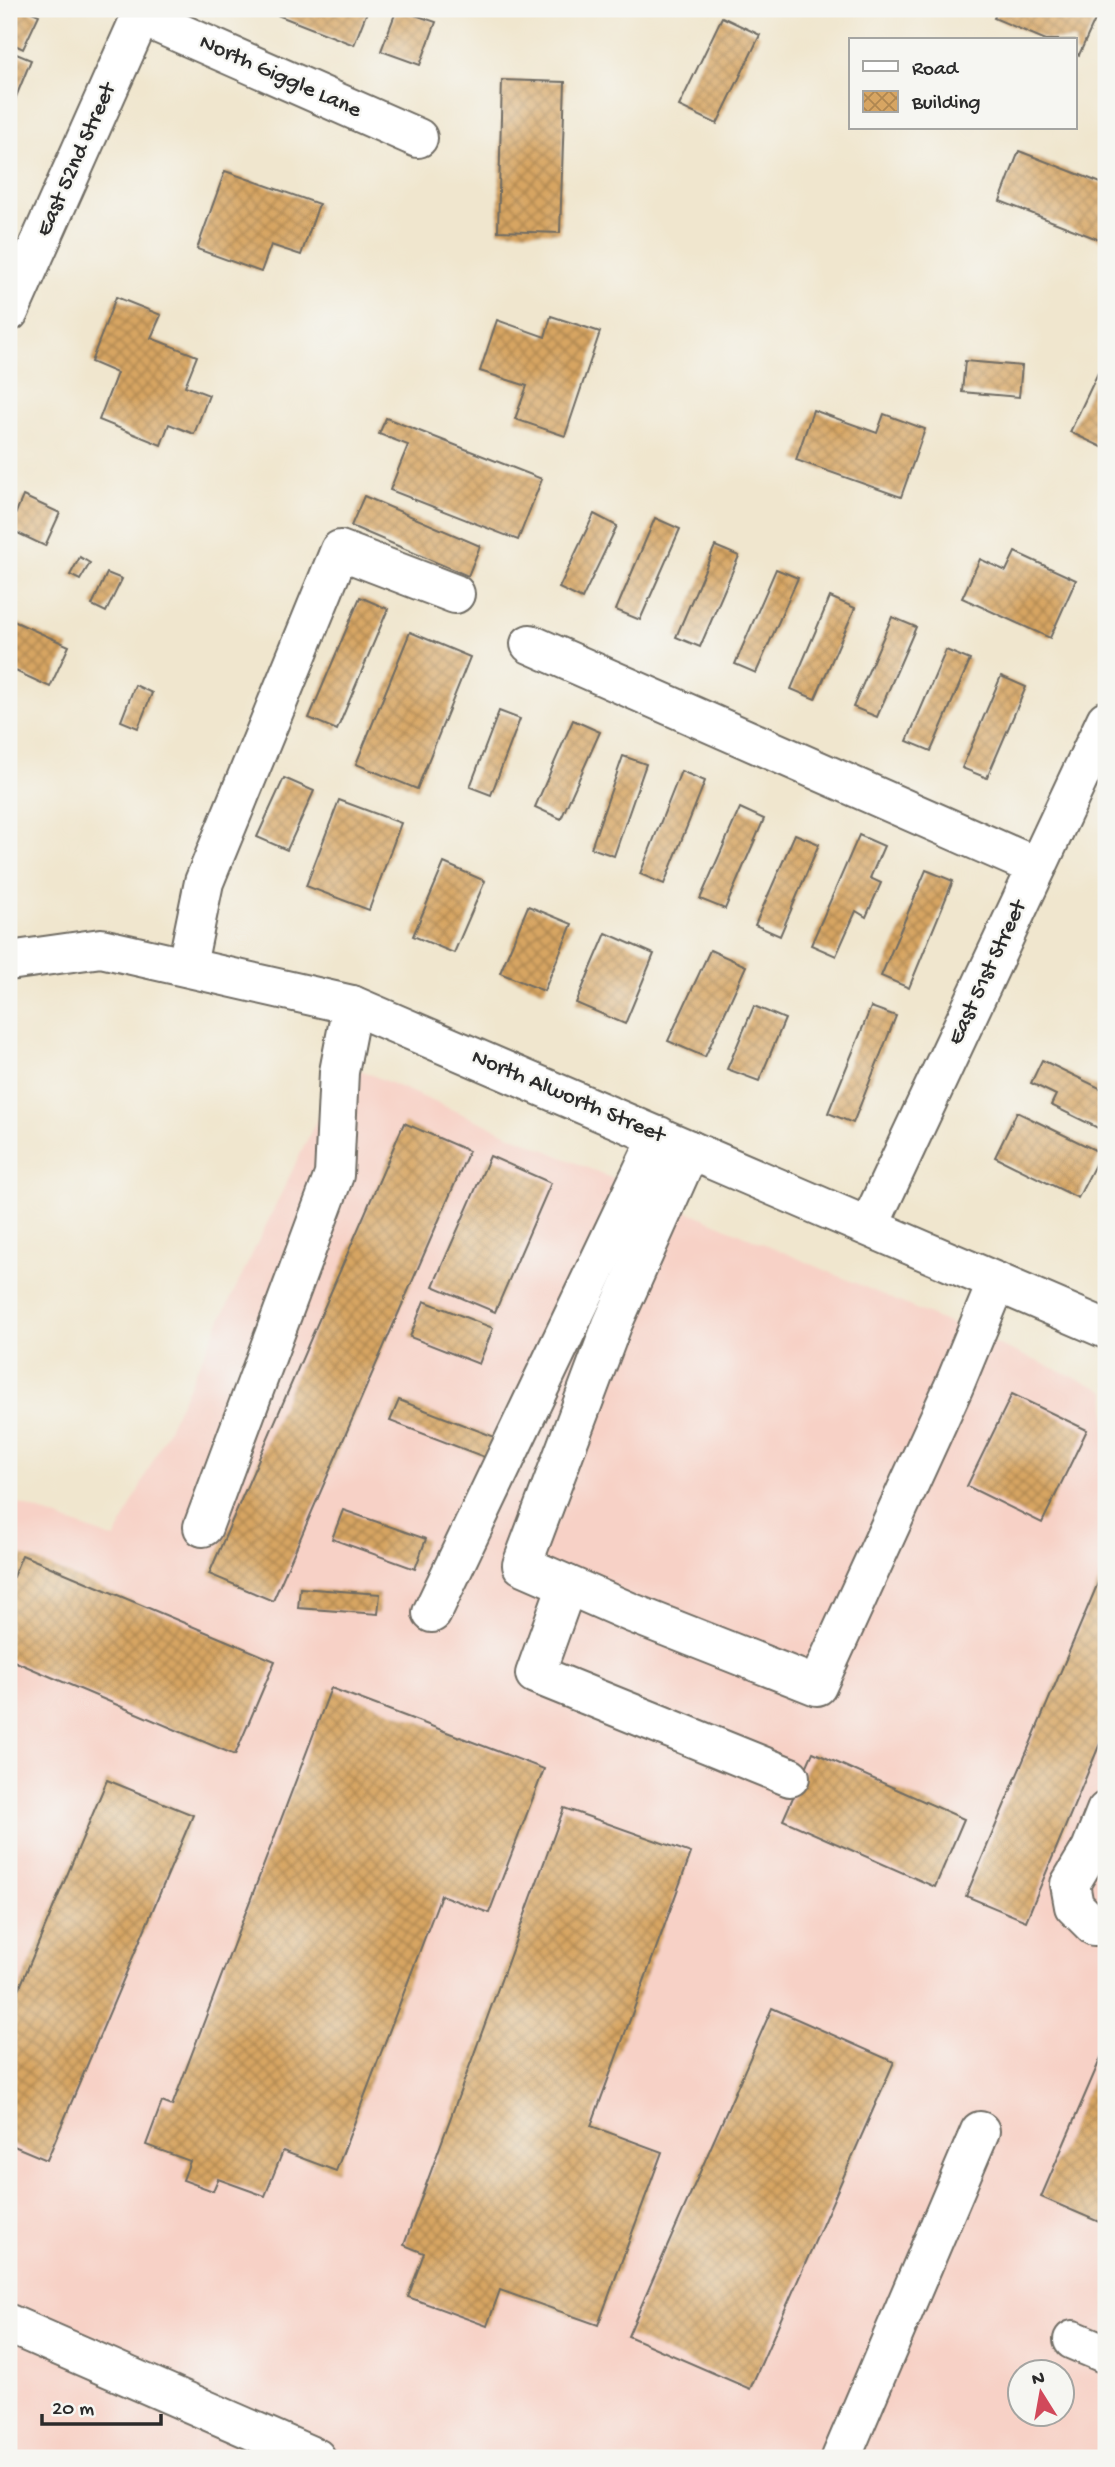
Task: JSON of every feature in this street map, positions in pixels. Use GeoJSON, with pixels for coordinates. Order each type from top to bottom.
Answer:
{"type":"FeatureCollection","features":[{"type":"Feature","properties":{"kind":"street","name":"North Giggle Lane"},"geometry":{"type":"LineString","coordinates":[[143,13],[418,138]]}},
{"type":"Feature","properties":{"kind":"street","name":"East 52nd Street"},"geometry":{"type":"LineString","coordinates":[[9,312],[143,13]]}},
{"type":"Feature","properties":{"kind":"street"},"geometry":{"type":"LineString","coordinates":[[187,965],[204,882],[340,550],[455,594]]}},
{"type":"Feature","properties":{"kind":"street"},"geometry":{"type":"LineString","coordinates":[[530,644],[1038,867]]}},
{"type":"Feature","properties":{"kind":"street","name":"East 51st Street"},"geometry":{"type":"LineString","coordinates":[[869,1226],[1106,720]]}},
{"type":"Feature","properties":{"kind":"street","name":"North Alworth Street"},"geometry":{"type":"LineString","coordinates":[[9,961],[101,948],[187,965],[352,1005],[1106,1329]]}},
{"type":"Feature","properties":{"kind":"street"},"geometry":{"type":"LineString","coordinates":[[202,1527],[334,1175],[339,1072],[352,1005]]}},
{"type":"Feature","properties":{"kind":"street"},"geometry":{"type":"LineString","coordinates":[[675,1143],[612,1325],[522,1565],[567,1585],[817,1686],[948,1398],[997,1282]]}},
{"type":"Feature","properties":{"kind":"street"},"geometry":{"type":"LineString","coordinates":[[432,1613],[675,1143]]}},
{"type":"Feature","properties":{"kind":"street"},"geometry":{"type":"LineString","coordinates":[[567,1585],[535,1674],[790,1777]]}},
{"type":"Feature","properties":{"kind":"street"},"geometry":{"type":"LineString","coordinates":[[1106,1811],[1090,1849],[1070,1884],[1074,1906],[1094,1926],[1106,1926]]}},
{"type":"Feature","properties":{"kind":"street"},"geometry":{"type":"LineString","coordinates":[[841,2458],[980,2131]]}},
{"type":"Feature","properties":{"kind":"street"},"geometry":{"type":"LineString","coordinates":[[9,2324],[316,2458]]}},
{"type":"Feature","properties":{"kind":"shaded area"},"geometry":{"type":"Polygon","coordinates":[[[344,1063],[1106,1391],[1106,2458],[9,2458],[9,1500],[115,1539],[344,1063]]]}},
{"type":"Feature","properties":{"kind":"building"},"geometry":{"type":"Polygon","coordinates":[[[9,9],[25,9],[39,15],[23,49],[9,42],[9,9]]]}},
{"type":"Feature","properties":{"kind":"building"},"geometry":{"type":"Polygon","coordinates":[[[262,9],[368,9],[354,45],[262,9]]]}},
{"type":"Feature","properties":{"kind":"building"},"geometry":{"type":"Polygon","coordinates":[[[397,9],[436,22],[420,65],[381,51],[397,9]]]}},
{"type":"Feature","properties":{"kind":"building"},"geometry":{"type":"Polygon","coordinates":[[[998,9],[1100,9],[1079,55],[1076,54],[1076,38],[1041,38],[994,18],[998,9]]]}},
{"type":"Feature","properties":{"kind":"building"},"geometry":{"type":"Polygon","coordinates":[[[722,17],[760,35],[717,124],[679,106],[722,17]]]}},
{"type":"Feature","properties":{"kind":"building"},"geometry":{"type":"Polygon","coordinates":[[[9,51],[31,60],[9,114],[9,51]]]}},
{"type":"Feature","properties":{"kind":"building"},"geometry":{"type":"Polygon","coordinates":[[[502,80],[565,82],[560,233],[498,231],[502,80]]]}},
{"type":"Feature","properties":{"kind":"building"},"geometry":{"type":"Polygon","coordinates":[[[1019,151],[1106,185],[1105,242],[1000,201],[1019,151]]]}},
{"type":"Feature","properties":{"kind":"building"},"geometry":{"type":"Polygon","coordinates":[[[225,171],[319,204],[301,255],[271,245],[261,272],[197,249],[225,171]]]}},
{"type":"Feature","properties":{"kind":"building"},"geometry":{"type":"Polygon","coordinates":[[[116,297],[161,315],[151,338],[197,356],[185,386],[209,395],[194,434],[169,424],[161,445],[99,420],[117,373],[91,362],[116,297]]]}},
{"type":"Feature","properties":{"kind":"building"},"geometry":{"type":"Polygon","coordinates":[[[551,316],[600,332],[565,436],[515,419],[527,386],[480,371],[497,320],[545,337],[551,316]]]}},
{"type":"Feature","properties":{"kind":"building"},"geometry":{"type":"Polygon","coordinates":[[[1106,356],[1106,449],[1070,432],[1106,356]]]}},
{"type":"Feature","properties":{"kind":"building"},"geometry":{"type":"Polygon","coordinates":[[[965,361],[1022,366],[1019,397],[962,392],[965,361]]]}},
{"type":"Feature","properties":{"kind":"building"},"geometry":{"type":"Polygon","coordinates":[[[813,410],[877,433],[884,414],[925,429],[901,497],[796,460],[813,410]]]}},
{"type":"Feature","properties":{"kind":"building"},"geometry":{"type":"Polygon","coordinates":[[[386,418],[542,479],[518,540],[390,490],[408,445],[379,434],[386,418]]]}},
{"type":"Feature","properties":{"kind":"building"},"geometry":{"type":"Polygon","coordinates":[[[23,496],[60,513],[45,546],[9,529],[23,496]]]}},
{"type":"Feature","properties":{"kind":"building"},"geometry":{"type":"Polygon","coordinates":[[[364,496],[480,546],[468,576],[351,526],[364,496]]]}},
{"type":"Feature","properties":{"kind":"building"},"geometry":{"type":"Polygon","coordinates":[[[594,514],[617,526],[582,599],[559,588],[594,514]]]}},
{"type":"Feature","properties":{"kind":"building"},"geometry":{"type":"Polygon","coordinates":[[[655,518],[680,529],[640,620],[616,610],[655,518]]]}},
{"type":"Feature","properties":{"kind":"building"},"geometry":{"type":"Polygon","coordinates":[[[715,546],[739,556],[700,647],[676,637],[715,546]]]}},
{"type":"Feature","properties":{"kind":"building"},"geometry":{"type":"Polygon","coordinates":[[[1015,552],[1076,580],[1050,638],[962,598],[980,559],[1006,571],[1015,552]]]}},
{"type":"Feature","properties":{"kind":"building"},"geometry":{"type":"Polygon","coordinates":[[[80,557],[90,563],[80,580],[70,575],[80,557]]]}},
{"type":"Feature","properties":{"kind":"building"},"geometry":{"type":"Polygon","coordinates":[[[776,569],[798,578],[756,673],[735,664],[776,569]]]}},
{"type":"Feature","properties":{"kind":"building"},"geometry":{"type":"Polygon","coordinates":[[[107,573],[122,579],[106,612],[92,605],[107,573]]]}},
{"type":"Feature","properties":{"kind":"building"},"geometry":{"type":"Polygon","coordinates":[[[360,597],[388,609],[337,730],[309,718],[360,597]]]}},
{"type":"Feature","properties":{"kind":"building"},"geometry":{"type":"Polygon","coordinates":[[[830,597],[855,608],[815,699],[791,689],[830,597]]]}},
{"type":"Feature","properties":{"kind":"building"},"geometry":{"type":"Polygon","coordinates":[[[892,617],[916,627],[877,717],[853,707],[892,617]]]}},
{"type":"Feature","properties":{"kind":"building"},"geometry":{"type":"Polygon","coordinates":[[[9,619],[69,646],[50,687],[9,668],[9,619]]]}},
{"type":"Feature","properties":{"kind":"building"},"geometry":{"type":"Polygon","coordinates":[[[410,632],[470,657],[417,789],[356,764],[410,632]]]}},
{"type":"Feature","properties":{"kind":"building"},"geometry":{"type":"Polygon","coordinates":[[[946,650],[970,660],[931,751],[907,741],[946,650]]]}},
{"type":"Feature","properties":{"kind":"building"},"geometry":{"type":"Polygon","coordinates":[[[1001,676],[1026,687],[987,778],[962,768],[1001,676]]]}},
{"type":"Feature","properties":{"kind":"building"},"geometry":{"type":"Polygon","coordinates":[[[135,685],[152,693],[138,728],[121,721],[135,685]]]}},
{"type":"Feature","properties":{"kind":"building"},"geometry":{"type":"Polygon","coordinates":[[[499,711],[520,719],[491,795],[470,787],[499,711]]]}},
{"type":"Feature","properties":{"kind":"building"},"geometry":{"type":"Polygon","coordinates":[[[573,720],[600,732],[561,819],[535,807],[573,720]]]}},
{"type":"Feature","properties":{"kind":"building"},"geometry":{"type":"Polygon","coordinates":[[[623,756],[646,764],[614,856],[591,848],[623,756]]]}},
{"type":"Feature","properties":{"kind":"building"},"geometry":{"type":"Polygon","coordinates":[[[681,771],[705,781],[664,884],[640,874],[681,771]]]}},
{"type":"Feature","properties":{"kind":"building"},"geometry":{"type":"Polygon","coordinates":[[[284,778],[314,791],[287,850],[257,837],[284,778]]]}},
{"type":"Feature","properties":{"kind":"building"},"geometry":{"type":"Polygon","coordinates":[[[339,800],[401,823],[369,910],[306,886],[339,800]]]}},
{"type":"Feature","properties":{"kind":"building"},"geometry":{"type":"Polygon","coordinates":[[[740,808],[764,819],[725,909],[700,899],[740,808]]]}},
{"type":"Feature","properties":{"kind":"building"},"geometry":{"type":"Polygon","coordinates":[[[795,834],[819,844],[780,936],[755,925],[795,834]]]}},
{"type":"Feature","properties":{"kind":"building"},"geometry":{"type":"Polygon","coordinates":[[[859,835],[884,846],[870,878],[881,883],[866,917],[856,911],[836,956],[811,945],[859,835]]]}},
{"type":"Feature","properties":{"kind":"building"},"geometry":{"type":"Polygon","coordinates":[[[444,863],[485,881],[454,953],[413,936],[444,863]]]}},
{"type":"Feature","properties":{"kind":"building"},"geometry":{"type":"Polygon","coordinates":[[[926,870],[953,881],[909,988],[881,976],[926,870]]]}},
{"type":"Feature","properties":{"kind":"building"},"geometry":{"type":"Polygon","coordinates":[[[528,906],[572,924],[544,991],[500,973],[528,906]]]}},
{"type":"Feature","properties":{"kind":"building"},"geometry":{"type":"Polygon","coordinates":[[[606,933],[654,954],[625,1024],[576,1003],[606,933]]]}},
{"type":"Feature","properties":{"kind":"building"},"geometry":{"type":"Polygon","coordinates":[[[710,950],[746,966],[705,1057],[668,1041],[710,950]]]}},
{"type":"Feature","properties":{"kind":"building"},"geometry":{"type":"Polygon","coordinates":[[[754,1006],[785,1019],[759,1081],[727,1069],[754,1006]]]}},
{"type":"Feature","properties":{"kind":"building"},"geometry":{"type":"Polygon","coordinates":[[[871,1007],[896,1016],[853,1123],[828,1113],[871,1007]]]}},
{"type":"Feature","properties":{"kind":"building"},"geometry":{"type":"Polygon","coordinates":[[[1042,1060],[1106,1091],[1104,1131],[1051,1105],[1056,1095],[1031,1083],[1042,1060]]]}},
{"type":"Feature","properties":{"kind":"building"},"geometry":{"type":"Polygon","coordinates":[[[1017,1112],[1101,1153],[1078,1198],[995,1157],[1017,1112]]]}},
{"type":"Feature","properties":{"kind":"building"},"geometry":{"type":"Polygon","coordinates":[[[404,1123],[469,1151],[273,1601],[209,1574],[404,1123]]]}},
{"type":"Feature","properties":{"kind":"building"},"geometry":{"type":"Polygon","coordinates":[[[490,1156],[551,1183],[495,1312],[433,1286],[490,1156]]]}},
{"type":"Feature","properties":{"kind":"building"},"geometry":{"type":"Polygon","coordinates":[[[424,1301],[493,1328],[479,1364],[410,1337],[424,1301]]]}},
{"type":"Feature","properties":{"kind":"building"},"geometry":{"type":"Polygon","coordinates":[[[1012,1394],[1087,1430],[1042,1523],[967,1486],[1012,1394]]]}},
{"type":"Feature","properties":{"kind":"building"},"geometry":{"type":"Polygon","coordinates":[[[399,1400],[500,1439],[492,1460],[390,1421],[399,1400]]]}},
{"type":"Feature","properties":{"kind":"building"},"geometry":{"type":"Polygon","coordinates":[[[343,1510],[426,1539],[415,1569],[332,1539],[343,1510]]]}},
{"type":"Feature","properties":{"kind":"building"},"geometry":{"type":"Polygon","coordinates":[[[22,1555],[275,1661],[235,1755],[9,1659],[9,1586],[22,1555]]]}},
{"type":"Feature","properties":{"kind":"building"},"geometry":{"type":"Polygon","coordinates":[[[1106,1564],[1106,1729],[1026,1921],[966,1896],[1106,1564]]]}},
{"type":"Feature","properties":{"kind":"building"},"geometry":{"type":"Polygon","coordinates":[[[300,1588],[380,1594],[378,1614],[298,1608],[300,1588]]]}},
{"type":"Feature","properties":{"kind":"building"},"geometry":{"type":"Polygon","coordinates":[[[331,1688],[544,1769],[489,1913],[441,1895],[336,2171],[283,2151],[265,2196],[218,2179],[213,2191],[183,2180],[190,2161],[146,2145],[162,2102],[172,2106],[331,1688]]]}},
{"type":"Feature","properties":{"kind":"building"},"geometry":{"type":"Polygon","coordinates":[[[813,1752],[964,1819],[935,1887],[783,1820],[813,1752]]]}},
{"type":"Feature","properties":{"kind":"building"},"geometry":{"type":"Polygon","coordinates":[[[107,1780],[193,1815],[47,2160],[9,2144],[9,2013],[107,1780]]]}},
{"type":"Feature","properties":{"kind":"building"},"geometry":{"type":"Polygon","coordinates":[[[564,1808],[691,1853],[591,2126],[662,2152],[598,2325],[500,2290],[487,2326],[408,2297],[424,2253],[404,2245],[564,1808]]]}},
{"type":"Feature","properties":{"kind":"building"},"geometry":{"type":"Polygon","coordinates":[[[772,2008],[894,2062],[750,2389],[628,2336],[772,2008]]]}},
{"type":"Feature","properties":{"kind":"building"},"geometry":{"type":"Polygon","coordinates":[[[1106,2046],[1106,2225],[1041,2197],[1106,2046]]]}}]}
